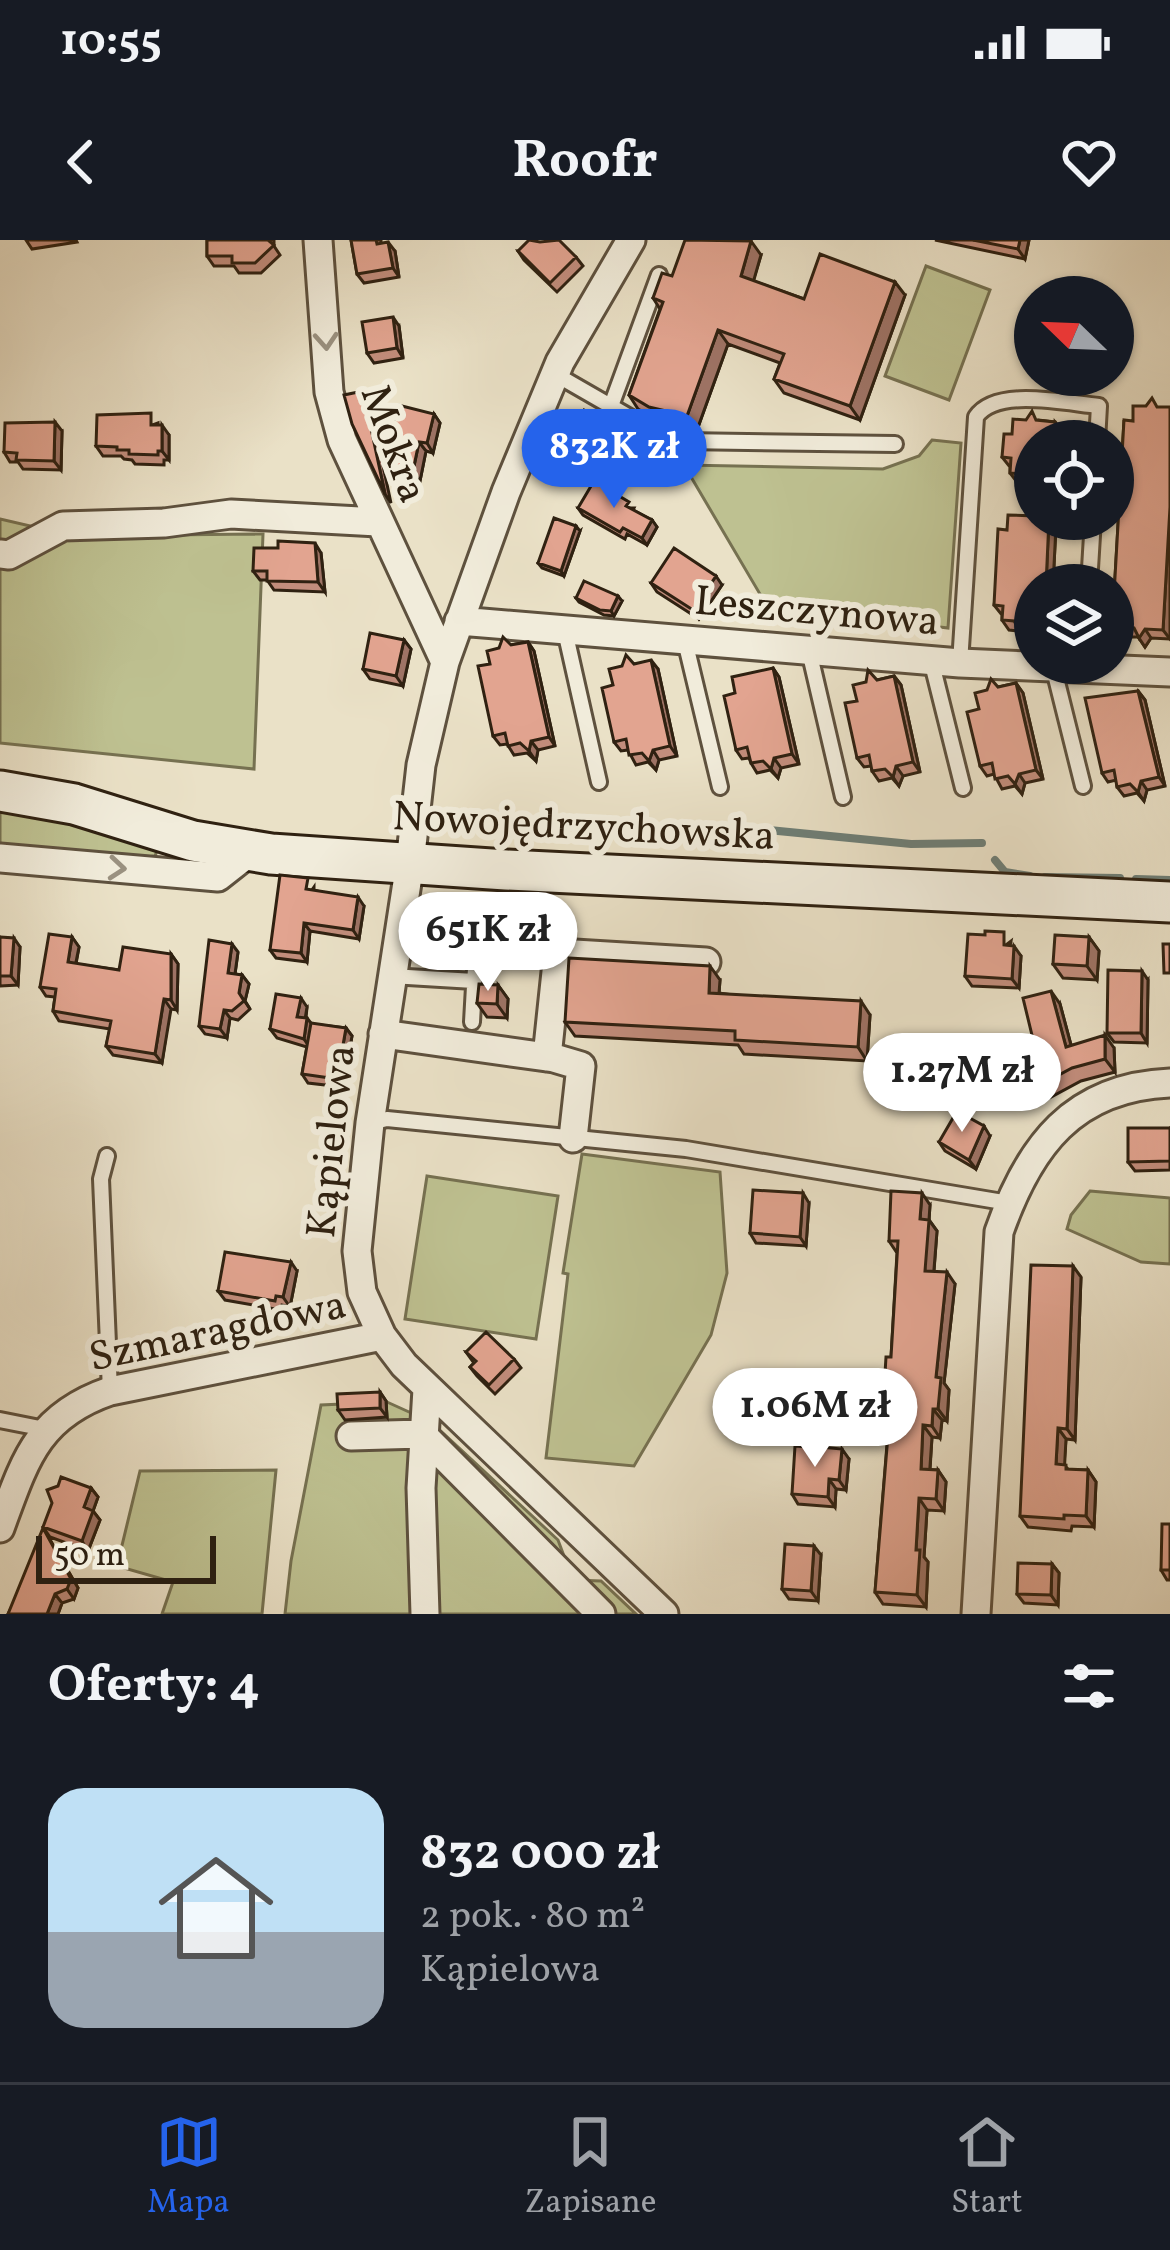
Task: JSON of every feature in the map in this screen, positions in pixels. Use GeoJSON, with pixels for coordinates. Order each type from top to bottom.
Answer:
{"type":"FeatureCollection","features":[{"type":"Feature","properties":{"kind":"street","name":"Mokra"},"geometry":{"type":"LineString","coordinates":[[318,240],[329,392],[342,440],[445,662]]}},
{"type":"Feature","properties":{"kind":"street","name":"Kąpielowa"},"geometry":{"type":"LineString","coordinates":[[631,240],[555,374],[445,662],[421,765],[370,1123],[357,1251],[362,1292],[382,1336],[427,1389],[664,1614]]}},
{"type":"Feature","properties":{"kind":"street"},"geometry":{"type":"LineString","coordinates":[[0,554],[9,555],[63,526],[164,523],[231,514],[378,522]]}},
{"type":"Feature","properties":{"kind":"street","name":"Leszczynowa"},"geometry":{"type":"LineString","coordinates":[[458,621],[1014,665]]}},
{"type":"Feature","properties":{"kind":"street","name":"Leszczynowa"},"geometry":{"type":"LineString","coordinates":[[1134,669],[1170,672]]}},
{"type":"Feature","properties":{"kind":"street","name":"Nowojędrzychowska"},"geometry":{"type":"LineString","coordinates":[[0,791],[61,801],[193,841],[250,851],[1170,902]]}},
{"type":"Feature","properties":{"kind":"street"},"geometry":{"type":"LineString","coordinates":[[0,858],[218,877],[250,851]]}},
{"type":"Feature","properties":{"kind":"street"},"geometry":{"type":"LineString","coordinates":[[547,1057],[559,953],[706,962]]}},
{"type":"Feature","properties":{"kind":"street"},"geometry":{"type":"LineString","coordinates":[[382,1034],[581,1066],[574,1138]]}},
{"type":"Feature","properties":{"kind":"street"},"geometry":{"type":"LineString","coordinates":[[976,1614],[999,1232],[1009,1203],[1036,1149],[1070,1115],[1106,1095],[1142,1084],[1170,1084]]}},
{"type":"Feature","properties":{"kind":"street","name":"Szmaragdowa"},"geometry":{"type":"LineString","coordinates":[[0,1528],[28,1456],[45,1429],[82,1401],[110,1391],[382,1336]]}},
{"type":"Feature","properties":{"kind":"street"},"geometry":{"type":"LineString","coordinates":[[425,1614],[422,1434],[427,1389]]}},
{"type":"Feature","properties":{"kind":"street"},"geometry":{"type":"LineString","coordinates":[[351,1436],[422,1434],[592,1609]]}},
{"type":"Feature","properties":{"kind":"street"},"geometry":{"type":"LineString","coordinates":[[592,1609],[586,1581],[597,1550]]}},
{"type":"Feature","properties":{"kind":"lane"},"geometry":{"type":"LineString","coordinates":[[611,406],[659,274]]}},
{"type":"Feature","properties":{"kind":"lane"},"geometry":{"type":"LineString","coordinates":[[555,374],[654,431],[682,441],[895,444]]}},
{"type":"Feature","properties":{"kind":"lane"},"geometry":{"type":"LineString","coordinates":[[960,663],[976,417],[983,407],[1003,399],[1099,406],[1098,420]]}},
{"type":"Feature","properties":{"kind":"lane"},"geometry":{"type":"LineString","coordinates":[[565,631],[598,782]]}},
{"type":"Feature","properties":{"kind":"lane"},"geometry":{"type":"LineString","coordinates":[[686,641],[720,788]]}},
{"type":"Feature","properties":{"kind":"lane"},"geometry":{"type":"LineString","coordinates":[[809,651],[843,796]]}},
{"type":"Feature","properties":{"kind":"lane"},"geometry":{"type":"LineString","coordinates":[[931,660],[963,788]]}},
{"type":"Feature","properties":{"kind":"lane"},"geometry":{"type":"LineString","coordinates":[[1058,684],[1083,786]]}},
{"type":"Feature","properties":{"kind":"lane"},"geometry":{"type":"LineString","coordinates":[[472,1022],[477,933]]}},
{"type":"Feature","properties":{"kind":"lane"},"geometry":{"type":"LineString","coordinates":[[391,976],[474,981]]}},
{"type":"Feature","properties":{"kind":"lane"},"geometry":{"type":"LineString","coordinates":[[370,1123],[387,1119],[686,1149],[1009,1203]]}},
{"type":"Feature","properties":{"kind":"lane"},"geometry":{"type":"LineString","coordinates":[[107,1156],[100,1179],[110,1391]]}},
{"type":"Feature","properties":{"kind":"lane"},"geometry":{"type":"LineString","coordinates":[[0,1420],[45,1429]]}},
{"type":"Feature","properties":{"kind":"green space"},"geometry":{"type":"Polygon","coordinates":[[[926,266],[990,290],[949,400],[885,376],[926,266]]]}},
{"type":"Feature","properties":{"kind":"green space"},"geometry":{"type":"Polygon","coordinates":[[[932,440],[961,443],[948,628],[767,606],[684,465],[883,469],[919,456],[932,440]]]}},
{"type":"Feature","properties":{"kind":"green space"},"geometry":{"type":"Polygon","coordinates":[[[0,519],[73,536],[263,534],[254,769],[0,743],[0,519]]]}},
{"type":"Feature","properties":{"kind":"green space"},"geometry":{"type":"Polygon","coordinates":[[[0,803],[160,843],[155,856],[146,857],[0,847],[0,803]]]}},
{"type":"Feature","properties":{"kind":"green space"},"geometry":{"type":"Polygon","coordinates":[[[582,1154],[720,1172],[727,1273],[711,1335],[634,1466],[546,1458],[568,1274],[563,1273],[582,1154]]]}},
{"type":"Feature","properties":{"kind":"green space"},"geometry":{"type":"Polygon","coordinates":[[[427,1176],[558,1196],[536,1339],[405,1319],[427,1176]]]}},
{"type":"Feature","properties":{"kind":"green space"},"geometry":{"type":"Polygon","coordinates":[[[1090,1191],[1170,1198],[1170,1264],[1141,1262],[1067,1229],[1071,1215],[1090,1191]]]}},
{"type":"Feature","properties":{"kind":"green space"},"geometry":{"type":"Polygon","coordinates":[[[387,1402],[431,1422],[558,1540],[573,1580],[601,1581],[636,1614],[285,1614],[321,1405],[387,1402]]]}},
{"type":"Feature","properties":{"kind":"green space"},"geometry":{"type":"Polygon","coordinates":[[[276,1470],[262,1614],[162,1614],[173,1582],[117,1566],[140,1471],[276,1470]]]}},
{"type":"Feature","properties":{"kind":"building"},"geometry":{"type":"Polygon","coordinates":[[[207,240],[268,240],[274,245],[255,263],[232,263],[232,256],[207,256],[207,240]]]}},
{"type":"Feature","properties":{"kind":"building"},"geometry":{"type":"Polygon","coordinates":[[[351,240],[388,242],[393,268],[357,274],[351,240]]]}},
{"type":"Feature","properties":{"kind":"building"},"geometry":{"type":"Polygon","coordinates":[[[529,240],[559,240],[576,257],[550,283],[518,251],[529,240]]]}},
{"type":"Feature","properties":{"kind":"building"},"geometry":{"type":"Polygon","coordinates":[[[685,240],[751,241],[741,276],[804,299],[820,254],[895,282],[850,406],[774,379],[784,354],[718,330],[687,416],[649,407],[629,395],[663,302],[653,298],[662,273],[672,276],[685,240]]]}},
{"type":"Feature","properties":{"kind":"building"},"geometry":{"type":"Polygon","coordinates":[[[973,240],[1020,240],[1018,249],[973,240]]]}},
{"type":"Feature","properties":{"kind":"building"},"geometry":{"type":"Polygon","coordinates":[[[393,317],[397,348],[367,353],[362,322],[393,317]]]}},
{"type":"Feature","properties":{"kind":"building"},"geometry":{"type":"Polygon","coordinates":[[[363,391],[385,494],[352,424],[344,395],[363,391]]]}},
{"type":"Feature","properties":{"kind":"building"},"geometry":{"type":"Polygon","coordinates":[[[1152,398],[1157,407],[1170,407],[1170,507],[1163,630],[1145,629],[1139,638],[1134,628],[1134,564],[1116,564],[1117,540],[1134,540],[1133,406],[1146,406],[1152,398]]]}},
{"type":"Feature","properties":{"kind":"building"},"geometry":{"type":"Polygon","coordinates":[[[398,405],[434,414],[427,443],[419,442],[413,471],[384,465],[398,405]]]}},
{"type":"Feature","properties":{"kind":"building"},"geometry":{"type":"Polygon","coordinates":[[[584,410],[613,427],[586,471],[558,454],[584,410]]]}},
{"type":"Feature","properties":{"kind":"building"},"geometry":{"type":"Polygon","coordinates":[[[151,413],[151,425],[162,425],[158,455],[96,446],[97,415],[151,413]]]}},
{"type":"Feature","properties":{"kind":"building"},"geometry":{"type":"Polygon","coordinates":[[[1013,419],[1026,420],[1014,420],[1014,473],[1010,473],[1011,458],[1002,457],[1004,434],[1012,434],[1013,419]]]}},
{"type":"Feature","properties":{"kind":"building"},"geometry":{"type":"Polygon","coordinates":[[[55,422],[54,461],[16,460],[17,453],[4,452],[5,423],[55,422]]]}},
{"type":"Feature","properties":{"kind":"building"},"geometry":{"type":"Polygon","coordinates":[[[594,481],[652,520],[642,538],[623,528],[620,532],[578,508],[594,481]]]}},
{"type":"Feature","properties":{"kind":"building"},"geometry":{"type":"Polygon","coordinates":[[[1008,515],[1014,515],[1014,540],[1048,540],[1047,564],[1014,564],[1014,621],[1002,620],[1003,606],[994,605],[998,529],[1007,530],[1008,515]]]}},
{"type":"Feature","properties":{"kind":"building"},"geometry":{"type":"Polygon","coordinates":[[[554,518],[576,526],[561,571],[538,563],[554,518]]]}},
{"type":"Feature","properties":{"kind":"building"},"geometry":{"type":"Polygon","coordinates":[[[278,541],[315,543],[318,582],[267,581],[267,571],[253,571],[254,548],[278,548],[278,541]]]}},
{"type":"Feature","properties":{"kind":"building"},"geometry":{"type":"Polygon","coordinates":[[[674,548],[716,576],[693,610],[651,583],[674,548]]]}},
{"type":"Feature","properties":{"kind":"building"},"geometry":{"type":"Polygon","coordinates":[[[584,581],[618,596],[611,611],[576,598],[584,581]]]}},
{"type":"Feature","properties":{"kind":"building"},"geometry":{"type":"Polygon","coordinates":[[[370,633],[404,640],[396,676],[363,669],[370,633]]]}},
{"type":"Feature","properties":{"kind":"building"},"geometry":{"type":"Polygon","coordinates":[[[503,637],[511,645],[528,642],[549,737],[531,741],[529,751],[520,743],[508,746],[505,733],[493,736],[478,666],[490,664],[487,651],[499,648],[503,637]]]}},
{"type":"Feature","properties":{"kind":"building"},"geometry":{"type":"Polygon","coordinates":[[[626,655],[634,664],[651,660],[670,746],[653,750],[649,761],[642,753],[629,755],[626,739],[614,742],[602,688],[613,685],[609,669],[622,666],[626,655]]]}},
{"type":"Feature","properties":{"kind":"building"},"geometry":{"type":"Polygon","coordinates":[[[773,668],[792,754],[774,758],[771,769],[763,761],[751,763],[747,747],[736,750],[724,696],[735,693],[732,677],[773,668]]]}},
{"type":"Feature","properties":{"kind":"building"},"geometry":{"type":"Polygon","coordinates":[[[868,670],[877,680],[894,676],[913,762],[896,766],[893,777],[885,769],[872,771],[869,755],[857,758],[845,703],[857,701],[853,685],[866,682],[868,670]]]}},
{"type":"Feature","properties":{"kind":"building"},"geometry":{"type":"Polygon","coordinates":[[[991,679],[998,687],[1016,684],[1036,770],[1019,774],[1015,784],[1008,776],[995,779],[992,763],[980,766],[967,712],[979,709],[975,693],[987,690],[991,679]]]}},
{"type":"Feature","properties":{"kind":"building"},"geometry":{"type":"Polygon","coordinates":[[[1138,691],[1159,777],[1141,781],[1138,792],[1130,784],[1117,787],[1114,770],[1102,773],[1085,698],[1138,691]]]}},
{"type":"Feature","properties":{"kind":"building"},"geometry":{"type":"Polygon","coordinates":[[[280,875],[308,878],[306,889],[358,897],[353,930],[304,923],[301,953],[270,950],[280,875]]]}},
{"type":"Feature","properties":{"kind":"building"},"geometry":{"type":"Polygon","coordinates":[[[985,931],[1004,932],[1004,945],[1014,946],[1012,979],[965,976],[968,934],[985,935],[985,931]]]}},
{"type":"Feature","properties":{"kind":"building"},"geometry":{"type":"Polygon","coordinates":[[[49,934],[72,937],[68,962],[119,970],[123,947],[171,954],[171,1000],[164,999],[155,1054],[106,1046],[111,1021],[53,1011],[56,989],[40,987],[49,934]]]}},
{"type":"Feature","properties":{"kind":"building"},"geometry":{"type":"Polygon","coordinates":[[[1055,935],[1089,937],[1087,966],[1053,964],[1055,935]]]}},
{"type":"Feature","properties":{"kind":"building"},"geometry":{"type":"Polygon","coordinates":[[[0,937],[14,938],[11,976],[0,976],[0,937]]]}},
{"type":"Feature","properties":{"kind":"building"},"geometry":{"type":"Polygon","coordinates":[[[209,940],[232,944],[228,973],[242,975],[239,993],[244,1001],[232,1011],[224,1010],[220,1029],[199,1026],[209,940]]]}},
{"type":"Feature","properties":{"kind":"building"},"geometry":{"type":"Polygon","coordinates":[[[1163,944],[1170,944],[1170,973],[1164,973],[1163,944]]]}},
{"type":"Feature","properties":{"kind":"building"},"geometry":{"type":"Polygon","coordinates":[[[569,958],[710,966],[709,993],[861,1001],[858,1047],[735,1040],[735,1031],[565,1022],[569,958]]]}},
{"type":"Feature","properties":{"kind":"building"},"geometry":{"type":"Polygon","coordinates":[[[1108,970],[1142,971],[1141,1033],[1107,1033],[1108,970]]]}},
{"type":"Feature","properties":{"kind":"building"},"geometry":{"type":"Polygon","coordinates":[[[479,984],[498,985],[497,1004],[477,1003],[479,984]]]}},
{"type":"Feature","properties":{"kind":"building"},"geometry":{"type":"Polygon","coordinates":[[[1051,991],[1066,1047],[1105,1035],[1105,1059],[1072,1068],[1031,1090],[1005,1075],[1002,1061],[1037,1056],[1023,998],[1051,991]]]}},
{"type":"Feature","properties":{"kind":"building"},"geometry":{"type":"Polygon","coordinates":[[[276,994],[301,998],[297,1017],[307,1018],[304,1039],[270,1029],[276,994]]]}},
{"type":"Feature","properties":{"kind":"building"},"geometry":{"type":"Polygon","coordinates":[[[311,1023],[346,1028],[337,1079],[302,1074],[311,1023]]]}},
{"type":"Feature","properties":{"kind":"building"},"geometry":{"type":"Polygon","coordinates":[[[940,1037],[965,1052],[942,1094],[916,1079],[940,1037]]]}},
{"type":"Feature","properties":{"kind":"building"},"geometry":{"type":"Polygon","coordinates":[[[957,1111],[984,1126],[969,1160],[939,1142],[957,1111]]]}},
{"type":"Feature","properties":{"kind":"building"},"geometry":{"type":"Polygon","coordinates":[[[1128,1128],[1170,1128],[1170,1161],[1128,1162],[1128,1128]]]}},
{"type":"Feature","properties":{"kind":"building"},"geometry":{"type":"Polygon","coordinates":[[[753,1190],[803,1193],[800,1237],[750,1233],[753,1190]]]}},
{"type":"Feature","properties":{"kind":"building"},"geometry":{"type":"Polygon","coordinates":[[[891,1191],[922,1193],[920,1219],[929,1220],[925,1271],[947,1272],[936,1377],[941,1378],[938,1409],[933,1409],[932,1426],[923,1425],[921,1469],[938,1470],[936,1499],[919,1498],[917,1595],[875,1592],[889,1423],[882,1423],[886,1357],[891,1357],[898,1241],[889,1241],[891,1191]]]}},
{"type":"Feature","properties":{"kind":"building"},"geometry":{"type":"Polygon","coordinates":[[[225,1252],[291,1262],[283,1297],[276,1296],[275,1301],[218,1291],[225,1252]]]}},
{"type":"Feature","properties":{"kind":"building"},"geometry":{"type":"Polygon","coordinates":[[[1031,1265],[1073,1266],[1067,1429],[1058,1428],[1056,1464],[1088,1470],[1086,1516],[1020,1516],[1031,1265]]]}},
{"type":"Feature","properties":{"kind":"building"},"geometry":{"type":"Polygon","coordinates":[[[486,1332],[514,1359],[489,1385],[470,1367],[476,1361],[466,1352],[486,1332]]]}},
{"type":"Feature","properties":{"kind":"building"},"geometry":{"type":"Polygon","coordinates":[[[380,1392],[380,1408],[338,1410],[337,1394],[380,1392]]]}},
{"type":"Feature","properties":{"kind":"building"},"geometry":{"type":"Polygon","coordinates":[[[817,1442],[821,1447],[842,1449],[839,1480],[829,1479],[828,1497],[792,1494],[795,1446],[817,1442]]]}},
{"type":"Feature","properties":{"kind":"building"},"geometry":{"type":"Polygon","coordinates":[[[61,1477],[91,1488],[84,1507],[93,1511],[82,1541],[43,1527],[52,1503],[47,1490],[58,1486],[61,1477]]]}},
{"type":"Feature","properties":{"kind":"building"},"geometry":{"type":"Polygon","coordinates":[[[1162,1524],[1170,1524],[1170,1570],[1161,1570],[1162,1524]]]}},
{"type":"Feature","properties":{"kind":"building"},"geometry":{"type":"Polygon","coordinates":[[[43,1528],[71,1579],[67,1589],[55,1594],[47,1614],[8,1614],[43,1528]]]}},
{"type":"Feature","properties":{"kind":"building"},"geometry":{"type":"Polygon","coordinates":[[[785,1544],[814,1546],[811,1591],[782,1589],[785,1544]]]}},
{"type":"Feature","properties":{"kind":"building"},"geometry":{"type":"Polygon","coordinates":[[[1018,1563],[1052,1564],[1051,1595],[1017,1594],[1018,1563]]]}},
{"type":"Feature","properties":{"kind":"waterway"},"geometry":{"type":"LineString","coordinates":[[758,829],[911,844],[982,843]]}},
{"type":"Feature","properties":{"kind":"waterway"},"geometry":{"type":"LineString","coordinates":[[995,860],[1005,872],[1030,876]]}},
{"type":"Feature","properties":{"kind":"waterway"},"geometry":{"type":"LineString","coordinates":[[1045,877],[1120,878]]}},
{"type":"Feature","properties":{"kind":"waterway"},"geometry":{"type":"LineString","coordinates":[[1136,879],[1170,880]]}}]}
